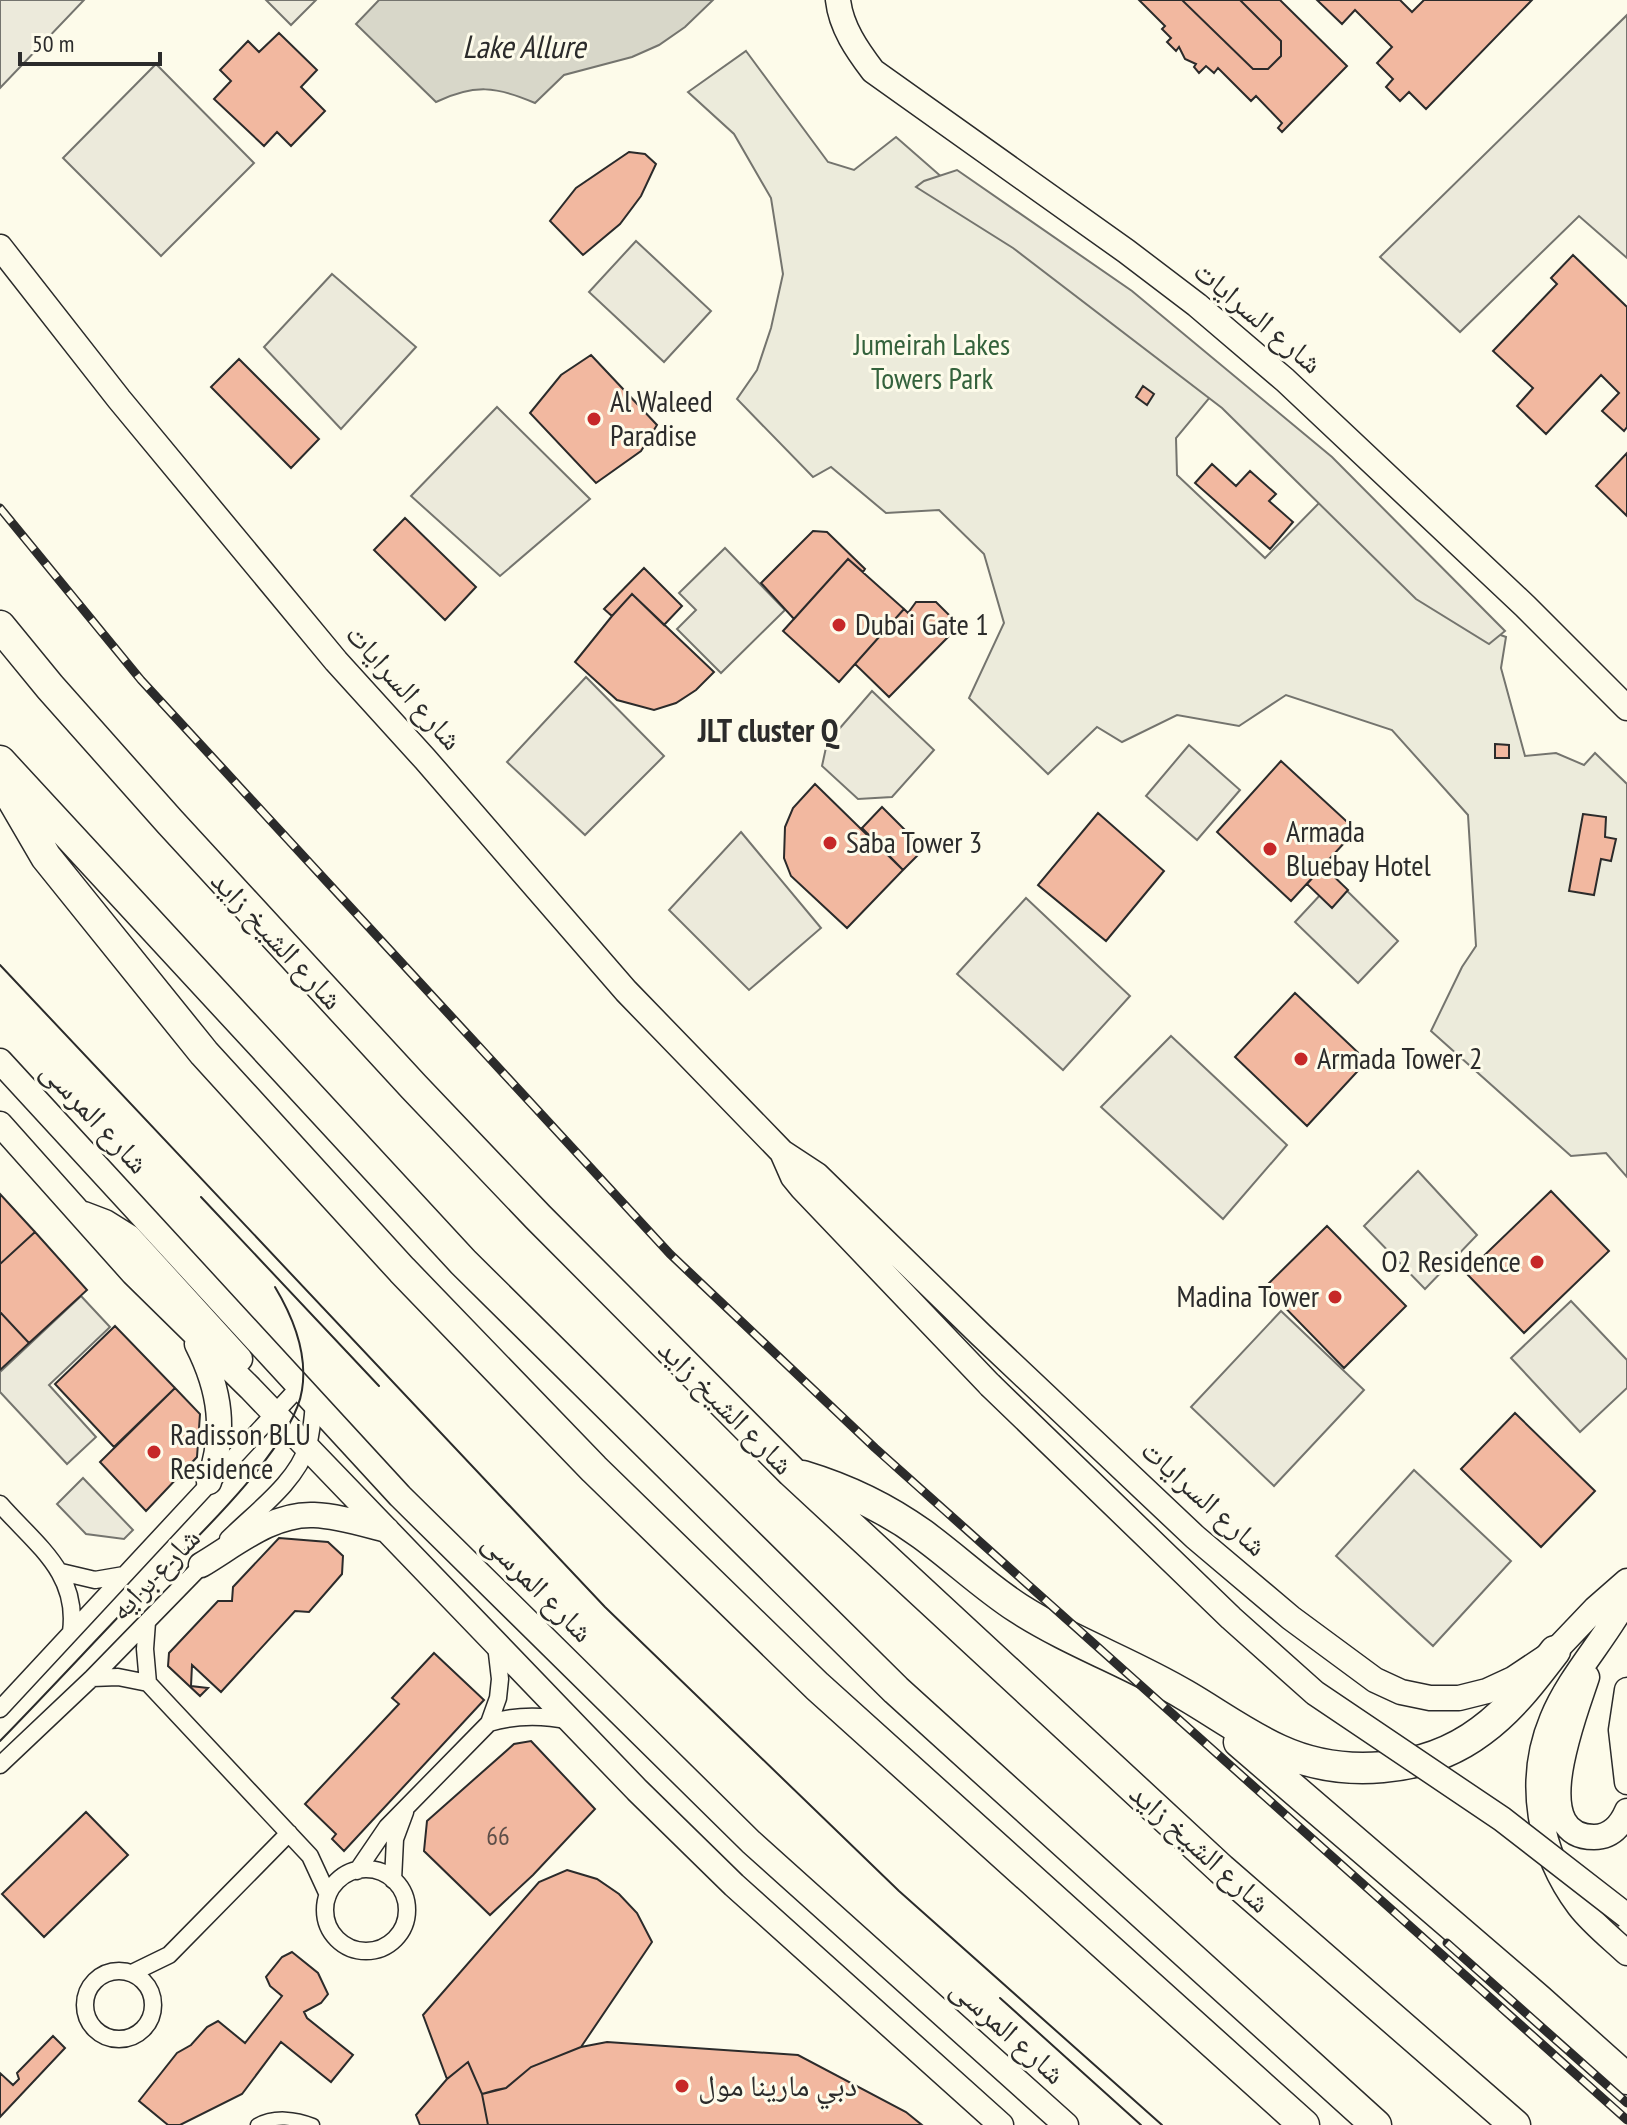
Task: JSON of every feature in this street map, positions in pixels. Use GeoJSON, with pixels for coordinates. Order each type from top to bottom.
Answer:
{"type":"FeatureCollection","features":[{"type":"Feature","properties":{"kind":"highway","name":"شارع الشيخ زايد"},"geometry":{"type":"LineString","coordinates":[[0,626],[170,822],[414,1087],[538,1217],[792,1472],[1221,1869],[1515,2125]]}},
{"type":"Feature","properties":{"kind":"highway"},"geometry":{"type":"LineString","coordinates":[[0,761],[463,1262],[540,1339],[896,1690],[1376,2125]]}},
{"type":"Feature","properties":{"kind":"highway"},"geometry":{"type":"LineString","coordinates":[[0,778],[28,831],[55,870],[204,1053],[402,1270],[594,1469],[720,1595],[817,1686],[1304,2125]]}},
{"type":"Feature","properties":{"kind":"highway"},"geometry":{"type":"LineString","coordinates":[[792,1472],[860,1497],[893,1514],[1020,1610],[1184,1694],[1259,1740],[1301,1759],[1345,1767],[1389,1766],[1434,1755],[1471,1739],[1508,1708],[1555,1651]]}},
{"type":"Feature","properties":{"kind":"highway"},"geometry":{"type":"LineString","coordinates":[[1184,1694],[1627,2079]]}},
{"type":"Feature","properties":{"kind":"main road","name":"شارع السرايات"},"geometry":{"type":"LineString","coordinates":[[838,0],[839,11],[854,46],[873,71],[1197,305],[1285,380],[1525,606],[1627,708]]}},
{"type":"Feature","properties":{"kind":"main road","name":"شارع السرايات"},"geometry":{"type":"LineString","coordinates":[[0,247],[119,399],[336,661],[626,991],[782,1152],[817,1175],[1195,1537],[1291,1618],[1375,1680],[1401,1692],[1430,1698],[1459,1698],[1487,1691],[1513,1679],[1555,1651],[1627,1581]]}},
{"type":"Feature","properties":{"kind":"main road","name":"شارع المرسى"},"geometry":{"type":"LineString","coordinates":[[0,1061],[400,1496],[751,1842],[1066,2125]]}},
{"type":"Feature","properties":{"kind":"main road"},"geometry":{"type":"LineString","coordinates":[[0,1124],[190,1331],[276,1410],[288,1415],[301,1412],[306,1393]]}},
{"type":"Feature","properties":{"kind":"main road","name":"شارع السرايات"},"geometry":{"type":"LineString","coordinates":[[782,1152],[793,1177],[802,1188],[990,1385],[1231,1618],[1315,1693],[1502,1819],[1627,1916]]}},
{"type":"Feature","properties":{"kind":"main road"},"geometry":{"type":"LineString","coordinates":[[78,1212],[105,1222],[129,1237],[225,1343],[314,1454],[570,1721],[734,1885],[1001,2125]]}},
{"type":"Feature","properties":{"kind":"main road"},"geometry":{"type":"LineString","coordinates":[[190,1331],[208,1365],[219,1401],[220,1440],[209,1482]]}},
{"type":"Feature","properties":{"kind":"main road"},"geometry":{"type":"LineString","coordinates":[[314,1454],[343,1451],[400,1496]]}},
{"type":"Feature","properties":{"kind":"main road"},"geometry":{"type":"LineString","coordinates":[[201,1565],[257,1531],[293,1516],[312,1514],[339,1518],[387,1530]]}},
{"type":"Feature","properties":{"kind":"main road"},"geometry":{"type":"LineString","coordinates":[[1627,1598],[1567,1690],[1552,1719],[1542,1751],[1538,1784],[1540,1817],[1548,1850],[1562,1880],[1580,1908],[1627,1953]]}},
{"type":"Feature","properties":{"kind":"main road"},"geometry":{"type":"LineString","coordinates":[[1597,1645],[1562,1751],[1559,1782],[1561,1813],[1574,1830],[1595,1837],[1615,1829],[1627,1811]]}},
{"type":"Feature","properties":{"kind":"main road"},"geometry":{"type":"LineString","coordinates":[[1626,1703],[1621,1730],[1627,1782]]}},
{"type":"Feature","properties":{"kind":"street","name":"شارع برايه"},"geometry":{"type":"LineString","coordinates":[[4,1761],[92,1678],[314,1454],[306,1393]]}},
{"type":"Feature","properties":{"kind":"street","name":"شارع برايه"},"geometry":{"type":"LineString","coordinates":[[0,1709],[276,1410]]}},
{"type":"Feature","properties":{"kind":"street"},"geometry":{"type":"LineString","coordinates":[[0,1504],[61,1572],[73,1606],[71,1632]]}},
{"type":"Feature","properties":{"kind":"street"},"geometry":{"type":"LineString","coordinates":[[61,1572],[95,1580],[124,1575]]}},
{"type":"Feature","properties":{"kind":"street"},"geometry":{"type":"LineString","coordinates":[[147,1622],[145,1649],[148,1683]]}},
{"type":"Feature","properties":{"kind":"street"},"geometry":{"type":"LineString","coordinates":[[310,1856],[353,1872],[369,1870],[382,1873],[393,1880],[402,1891],[406,1917],[402,1930],[393,1941],[382,1948],[368,1951],[355,1950],[342,1944],[327,1922],[325,1908],[328,1895],[333,1886],[353,1872],[378,1838],[489,1723],[498,1698],[500,1679],[496,1645]]}},
{"type":"Feature","properties":{"kind":"street"},"geometry":{"type":"LineString","coordinates":[[92,1678],[118,1677],[148,1683],[310,1856],[328,1895]]}},
{"type":"Feature","properties":{"kind":"street"},"geometry":{"type":"LineString","coordinates":[[489,1723],[537,1716],[570,1721]]}},
{"type":"Feature","properties":{"kind":"street"},"geometry":{"type":"LineString","coordinates":[[393,1880],[395,1839],[407,1807]]}},
{"type":"Feature","properties":{"kind":"street"},"geometry":{"type":"LineString","coordinates":[[169,1955],[153,1996],[151,2018],[136,2035],[114,2039],[94,2029],[85,2008],[91,1986],[109,1973],[132,1973],[169,1955],[289,1833]]}},
{"type":"Feature","properties":{"kind":"street"},"geometry":{"type":"LineString","coordinates":[[132,1973],[141,1979],[153,1996]]}},
{"type":"Feature","properties":{"kind":"street"},"geometry":{"type":"LineString","coordinates":[[257,2125],[285,2118],[313,2125]]}},
{"type":"Feature","properties":{"kind":"green space","name":"Jumeirah Lakes Towers Park"},"geometry":{"type":"Polygon","coordinates":[[[746,51],[828,162],[854,170],[896,137],[1016,242],[1211,396],[1176,438],[1177,475],[1265,558],[1327,495],[1449,616],[1506,637],[1501,668],[1525,756],[1556,753],[1584,765],[1595,753],[1627,784],[1627,1177],[1606,1153],[1571,1156],[1431,1031],[1462,967],[1476,946],[1468,815],[1392,730],[1286,695],[1239,726],[1177,715],[1122,742],[1097,727],[1048,774],[969,698],[1004,623],[984,554],[939,510],[886,513],[831,467],[813,477],[737,399],[757,370],[771,328],[783,274],[771,198],[734,134],[688,92],[746,51]]]}},
{"type":"Feature","properties":{"kind":"shaded area"},"geometry":{"type":"Polygon","coordinates":[[[0,0],[84,0],[0,88],[0,0]]]}},
{"type":"Feature","properties":{"kind":"shaded area"},"geometry":{"type":"Polygon","coordinates":[[[266,0],[316,0],[291,25],[266,0]]]}},
{"type":"Feature","properties":{"kind":"shaded area"},"geometry":{"type":"Polygon","coordinates":[[[1627,15],[1627,258],[1579,216],[1460,332],[1380,257],[1627,15]]]}},
{"type":"Feature","properties":{"kind":"shaded area"},"geometry":{"type":"Polygon","coordinates":[[[156,64],[254,163],[161,256],[63,158],[156,64]]]}},
{"type":"Feature","properties":{"kind":"shaded area"},"geometry":{"type":"Polygon","coordinates":[[[957,170],[1132,291],[1332,457],[1505,631],[1489,644],[1416,599],[1222,408],[1013,248],[916,187],[924,181],[957,170]]]}},
{"type":"Feature","properties":{"kind":"shaded area"},"geometry":{"type":"Polygon","coordinates":[[[636,241],[711,311],[664,362],[589,292],[636,241]]]}},
{"type":"Feature","properties":{"kind":"shaded area"},"geometry":{"type":"Polygon","coordinates":[[[332,274],[416,347],[341,429],[264,347],[332,274]]]}},
{"type":"Feature","properties":{"kind":"shaded area"},"geometry":{"type":"Polygon","coordinates":[[[497,407],[590,499],[500,576],[411,496],[497,407]]]}},
{"type":"Feature","properties":{"kind":"shaded area"},"geometry":{"type":"Polygon","coordinates":[[[725,548],[785,610],[721,673],[677,629],[696,610],[679,593],[725,548]]]}},
{"type":"Feature","properties":{"kind":"shaded area"},"geometry":{"type":"Polygon","coordinates":[[[586,677],[664,756],[585,835],[507,762],[586,677]]]}},
{"type":"Feature","properties":{"kind":"shaded area"},"geometry":{"type":"Polygon","coordinates":[[[872,691],[934,750],[892,797],[858,799],[822,766],[827,743],[872,691]]]}},
{"type":"Feature","properties":{"kind":"shaded area"},"geometry":{"type":"Polygon","coordinates":[[[1189,745],[1240,790],[1197,840],[1146,796],[1189,745]]]}},
{"type":"Feature","properties":{"kind":"shaded area"},"geometry":{"type":"Polygon","coordinates":[[[741,832],[821,928],[749,990],[669,910],[741,832]]]}},
{"type":"Feature","properties":{"kind":"shaded area"},"geometry":{"type":"Polygon","coordinates":[[[1335,879],[1398,941],[1358,983],[1295,922],[1335,879]]]}},
{"type":"Feature","properties":{"kind":"shaded area"},"geometry":{"type":"Polygon","coordinates":[[[1026,898],[1130,996],[1063,1070],[957,974],[1026,898]]]}},
{"type":"Feature","properties":{"kind":"shaded area"},"geometry":{"type":"Polygon","coordinates":[[[1171,1036],[1287,1145],[1223,1219],[1101,1107],[1171,1036]]]}},
{"type":"Feature","properties":{"kind":"shaded area"},"geometry":{"type":"Polygon","coordinates":[[[1418,1171],[1477,1235],[1425,1289],[1364,1226],[1418,1171]]]}},
{"type":"Feature","properties":{"kind":"shaded area"},"geometry":{"type":"Polygon","coordinates":[[[81,1296],[110,1327],[49,1385],[96,1437],[67,1464],[0,1392],[0,1372],[81,1296]]]}},
{"type":"Feature","properties":{"kind":"shaded area"},"geometry":{"type":"Polygon","coordinates":[[[1571,1301],[1627,1360],[1627,1388],[1580,1432],[1511,1358],[1571,1301]]]}},
{"type":"Feature","properties":{"kind":"shaded area"},"geometry":{"type":"Polygon","coordinates":[[[1281,1311],[1364,1390],[1274,1486],[1191,1407],[1281,1311]]]}},
{"type":"Feature","properties":{"kind":"shaded area"},"geometry":{"type":"Polygon","coordinates":[[[1414,1470],[1511,1561],[1433,1646],[1336,1556],[1414,1470]]]}},
{"type":"Feature","properties":{"kind":"shaded area"},"geometry":{"type":"Polygon","coordinates":[[[83,1478],[133,1530],[124,1539],[86,1534],[57,1504],[83,1478]]]}},
{"type":"Feature","properties":{"kind":"water","name":"Lake Allure"},"geometry":{"type":"Polygon","coordinates":[[[379,0],[713,0],[685,27],[659,45],[632,57],[564,75],[535,103],[485,89],[462,92],[436,102],[356,24],[379,0]]]}},
{"type":"Feature","properties":{"kind":"building"},"geometry":{"type":"Polygon","coordinates":[[[1139,0],[1280,0],[1347,66],[1282,132],[1278,128],[1282,123],[1256,96],[1251,101],[1218,68],[1214,73],[1206,66],[1199,73],[1194,67],[1196,64],[1185,59],[1179,47],[1176,51],[1167,42],[1171,38],[1162,29],[1165,26],[1139,0]]]}},
{"type":"Feature","properties":{"kind":"building"},"geometry":{"type":"Polygon","coordinates":[[[1182,0],[1240,0],[1281,41],[1281,56],[1268,69],[1253,69],[1182,0]]]}},
{"type":"Feature","properties":{"kind":"building"},"geometry":{"type":"Polygon","coordinates":[[[1317,0],[1400,0],[1412,12],[1424,0],[1532,0],[1426,109],[1409,92],[1400,101],[1386,87],[1393,79],[1377,63],[1392,47],[1355,10],[1342,24],[1317,0]]]}},
{"type":"Feature","properties":{"kind":"building"},"geometry":{"type":"Polygon","coordinates":[[[279,33],[317,70],[301,87],[325,111],[291,146],[277,132],[264,146],[214,99],[231,81],[220,70],[248,41],[259,52],[279,33]]]}},
{"type":"Feature","properties":{"kind":"building"},"geometry":{"type":"Polygon","coordinates":[[[629,152],[645,154],[656,164],[641,196],[620,224],[583,255],[550,221],[576,188],[629,152]]]}},
{"type":"Feature","properties":{"kind":"building"},"geometry":{"type":"Polygon","coordinates":[[[1573,255],[1627,307],[1627,427],[1624,431],[1602,411],[1619,393],[1601,375],[1546,434],[1517,406],[1533,388],[1493,351],[1557,284],[1551,278],[1573,255]]]}},
{"type":"Feature","properties":{"kind":"building","name":"Al Waleed Paradise"},"geometry":{"type":"Polygon","coordinates":[[[591,355],[657,425],[641,451],[596,483],[530,413],[561,375],[591,355]]]}},
{"type":"Feature","properties":{"kind":"building"},"geometry":{"type":"Polygon","coordinates":[[[239,359],[319,439],[291,468],[211,387],[239,359]]]}},
{"type":"Feature","properties":{"kind":"building"},"geometry":{"type":"Polygon","coordinates":[[[1143,386],[1154,394],[1147,405],[1136,397],[1143,386]]]}},
{"type":"Feature","properties":{"kind":"building"},"geometry":{"type":"Polygon","coordinates":[[[1627,453],[1627,516],[1596,486],[1627,453]]]}},
{"type":"Feature","properties":{"kind":"building"},"geometry":{"type":"Polygon","coordinates":[[[1212,464],[1236,486],[1250,471],[1276,494],[1269,501],[1293,522],[1270,549],[1195,483],[1212,464]]]}},
{"type":"Feature","properties":{"kind":"building"},"geometry":{"type":"Polygon","coordinates":[[[405,518],[476,587],[445,620],[374,550],[405,518]]]}},
{"type":"Feature","properties":{"kind":"building"},"geometry":{"type":"Polygon","coordinates":[[[813,531],[827,532],[865,569],[863,572],[848,559],[794,619],[761,583],[813,531]]]}},
{"type":"Feature","properties":{"kind":"building","name":"Dubai Gate 1"},"geometry":{"type":"Polygon","coordinates":[[[848,559],[904,609],[839,682],[783,631],[848,559]]]}},
{"type":"Feature","properties":{"kind":"building"},"geometry":{"type":"Polygon","coordinates":[[[644,568],[682,606],[664,625],[632,594],[612,616],[604,609],[644,568]]]}},
{"type":"Feature","properties":{"kind":"building"},"geometry":{"type":"Polygon","coordinates":[[[632,594],[714,672],[696,690],[676,703],[654,710],[617,700],[575,662],[632,594]]]}},
{"type":"Feature","properties":{"kind":"building"},"geometry":{"type":"Polygon","coordinates":[[[916,602],[936,602],[949,615],[950,635],[889,697],[855,664],[904,609],[908,613],[916,602]]]}},
{"type":"Feature","properties":{"kind":"building"},"geometry":{"type":"Polygon","coordinates":[[[1495,744],[1509,745],[1509,758],[1495,758],[1495,744]]]}},
{"type":"Feature","properties":{"kind":"building"},"geometry":{"type":"Polygon","coordinates":[[[1281,761],[1356,830],[1291,901],[1217,832],[1281,761]]]}},
{"type":"Feature","properties":{"kind":"building","name":"Saba Tower 3"},"geometry":{"type":"Polygon","coordinates":[[[815,784],[903,870],[847,928],[791,876],[784,858],[785,827],[793,808],[815,784]]]}},
{"type":"Feature","properties":{"kind":"building"},"geometry":{"type":"Polygon","coordinates":[[[882,807],[924,849],[903,870],[862,828],[882,807]]]}},
{"type":"Feature","properties":{"kind":"building"},"geometry":{"type":"Polygon","coordinates":[[[1098,813],[1164,871],[1106,941],[1038,885],[1098,813]]]}},
{"type":"Feature","properties":{"kind":"building"},"geometry":{"type":"Polygon","coordinates":[[[1583,814],[1606,817],[1605,837],[1616,839],[1611,861],[1601,859],[1594,895],[1569,891],[1583,814]]]}},
{"type":"Feature","properties":{"kind":"building"},"geometry":{"type":"Polygon","coordinates":[[[1323,866],[1348,890],[1332,908],[1307,884],[1323,866]]]}},
{"type":"Feature","properties":{"kind":"building","name":"Armada Tower 2"},"geometry":{"type":"Polygon","coordinates":[[[1295,993],[1367,1061],[1307,1126],[1235,1057],[1295,993]]]}},
{"type":"Feature","properties":{"kind":"building","name":"O2 Residence"},"geometry":{"type":"Polygon","coordinates":[[[1551,1191],[1609,1251],[1524,1333],[1466,1273],[1551,1191]]]}},
{"type":"Feature","properties":{"kind":"building"},"geometry":{"type":"Polygon","coordinates":[[[0,1194],[35,1232],[0,1264],[0,1194]]]}},
{"type":"Feature","properties":{"kind":"building","name":"Madina Tower"},"geometry":{"type":"Polygon","coordinates":[[[1327,1226],[1406,1306],[1344,1368],[1265,1287],[1327,1226]]]}},
{"type":"Feature","properties":{"kind":"building"},"geometry":{"type":"Polygon","coordinates":[[[35,1232],[87,1290],[29,1343],[0,1312],[0,1264],[35,1232]]]}},
{"type":"Feature","properties":{"kind":"building"},"geometry":{"type":"Polygon","coordinates":[[[0,1312],[29,1343],[0,1370],[0,1312]]]}},
{"type":"Feature","properties":{"kind":"building"},"geometry":{"type":"Polygon","coordinates":[[[115,1326],[175,1388],[114,1447],[55,1384],[115,1326]]]}},
{"type":"Feature","properties":{"kind":"building","name":"Radisson BLU Residence"},"geometry":{"type":"Polygon","coordinates":[[[175,1388],[200,1414],[197,1457],[146,1511],[100,1462],[175,1388]]]}},
{"type":"Feature","properties":{"kind":"building"},"geometry":{"type":"Polygon","coordinates":[[[1515,1413],[1595,1491],[1541,1547],[1461,1469],[1515,1413]]]}},
{"type":"Feature","properties":{"kind":"building"},"geometry":{"type":"Polygon","coordinates":[[[279,1538],[328,1542],[343,1556],[342,1574],[309,1612],[295,1611],[221,1692],[192,1665],[191,1686],[208,1688],[200,1696],[168,1666],[169,1653],[218,1601],[232,1601],[233,1587],[279,1538]]]}},
{"type":"Feature","properties":{"kind":"building"},"geometry":{"type":"Polygon","coordinates":[[[434,1653],[484,1700],[344,1851],[332,1839],[336,1834],[305,1804],[399,1704],[392,1698],[434,1653]]]}},
{"type":"Feature","properties":{"kind":"building"},"geometry":{"type":"Polygon","coordinates":[[[531,1741],[595,1809],[490,1915],[424,1851],[427,1821],[514,1744],[531,1741]]]}},
{"type":"Feature","properties":{"kind":"building"},"geometry":{"type":"Polygon","coordinates":[[[86,1812],[128,1855],[44,1937],[2,1894],[86,1812]]]}},
{"type":"Feature","properties":{"kind":"building"},"geometry":{"type":"Polygon","coordinates":[[[567,1870],[597,1879],[619,1894],[637,1913],[652,1942],[581,2047],[531,2067],[506,2088],[482,2094],[468,2062],[447,2079],[423,2015],[539,1882],[567,1870]]]}},
{"type":"Feature","properties":{"kind":"building"},"geometry":{"type":"Polygon","coordinates":[[[292,1952],[318,1973],[328,1994],[321,2003],[304,2012],[307,2018],[353,2055],[331,2082],[281,2042],[242,2094],[180,2125],[168,2125],[139,2101],[177,2053],[191,2045],[207,2027],[218,2021],[245,2043],[282,1996],[270,1986],[266,1977],[282,1957],[292,1952]]]}},
{"type":"Feature","properties":{"kind":"building"},"geometry":{"type":"Polygon","coordinates":[[[53,2036],[65,2048],[0,2117],[0,2073],[13,2085],[19,2079],[17,2073],[53,2036]]]}},
{"type":"Feature","properties":{"kind":"building","name":"دبي مارينا مول"},"geometry":{"type":"Polygon","coordinates":[[[607,2042],[798,2055],[906,2112],[922,2125],[420,2125],[416,2115],[447,2079],[468,2062],[482,2094],[506,2088],[531,2067],[581,2047],[607,2042]]]}},
{"type":"Feature","properties":{"kind":"building"},"geometry":{"type":"Polygon","coordinates":[[[468,2062],[482,2094],[488,2125],[420,2125],[416,2115],[447,2079],[468,2062]]]}},
{"type":"Feature","properties":{"kind":"tram line"},"geometry":{"type":"LineString","coordinates":[[0,965],[605,1607],[899,1891],[1162,2125]]}},
{"type":"Feature","properties":{"kind":"tram line"},"geometry":{"type":"LineString","coordinates":[[201,1197],[379,1386]]}},
{"type":"Feature","properties":{"kind":"tram line"},"geometry":{"type":"LineString","coordinates":[[0,1741],[197,1538],[277,1445],[294,1416],[302,1390],[303,1363],[298,1336],[275,1287]]}},
{"type":"Feature","properties":{"kind":"tram line"},"geometry":{"type":"LineString","coordinates":[[1000,1998],[1141,2125]]}},
{"type":"Feature","properties":{"kind":"railway"},"geometry":{"type":"LineString","coordinates":[[0,508],[141,680],[670,1254],[875,1448],[1627,2120]]}},
{"type":"Feature","properties":{"kind":"railway"},"geometry":{"type":"LineString","coordinates":[[1447,1943],[1627,2103]]}},
{"type":"Feature","properties":{"kind":"place","name":"Al Waleed Paradise"},"geometry":{"type":"Point","coordinates":[594,419]}},
{"type":"Feature","properties":{"kind":"place","name":"Dubai Gate 1"},"geometry":{"type":"Point","coordinates":[839,625]}},
{"type":"Feature","properties":{"kind":"place","name":"Saba Tower 3"},"geometry":{"type":"Point","coordinates":[830,843]}},
{"type":"Feature","properties":{"kind":"place","name":"Armada Bluebay Hotel"},"geometry":{"type":"Point","coordinates":[1270,849]}},
{"type":"Feature","properties":{"kind":"place","name":"Armada Tower 2"},"geometry":{"type":"Point","coordinates":[1301,1059]}},
{"type":"Feature","properties":{"kind":"place","name":"O2 Residence"},"geometry":{"type":"Point","coordinates":[1537,1262]}},
{"type":"Feature","properties":{"kind":"place","name":"Madina Tower"},"geometry":{"type":"Point","coordinates":[1335,1297]}},
{"type":"Feature","properties":{"kind":"place","name":"Radisson BLU Residence"},"geometry":{"type":"Point","coordinates":[154,1452]}},
{"type":"Feature","properties":{"kind":"place","name":"دبي مارينا مول"},"geometry":{"type":"Point","coordinates":[682,2086]}},
{"type":"Feature","properties":{"kind":"district","name":"JLT cluster Q"},"geometry":{"type":"Point","coordinates":[768,731]}}]}
